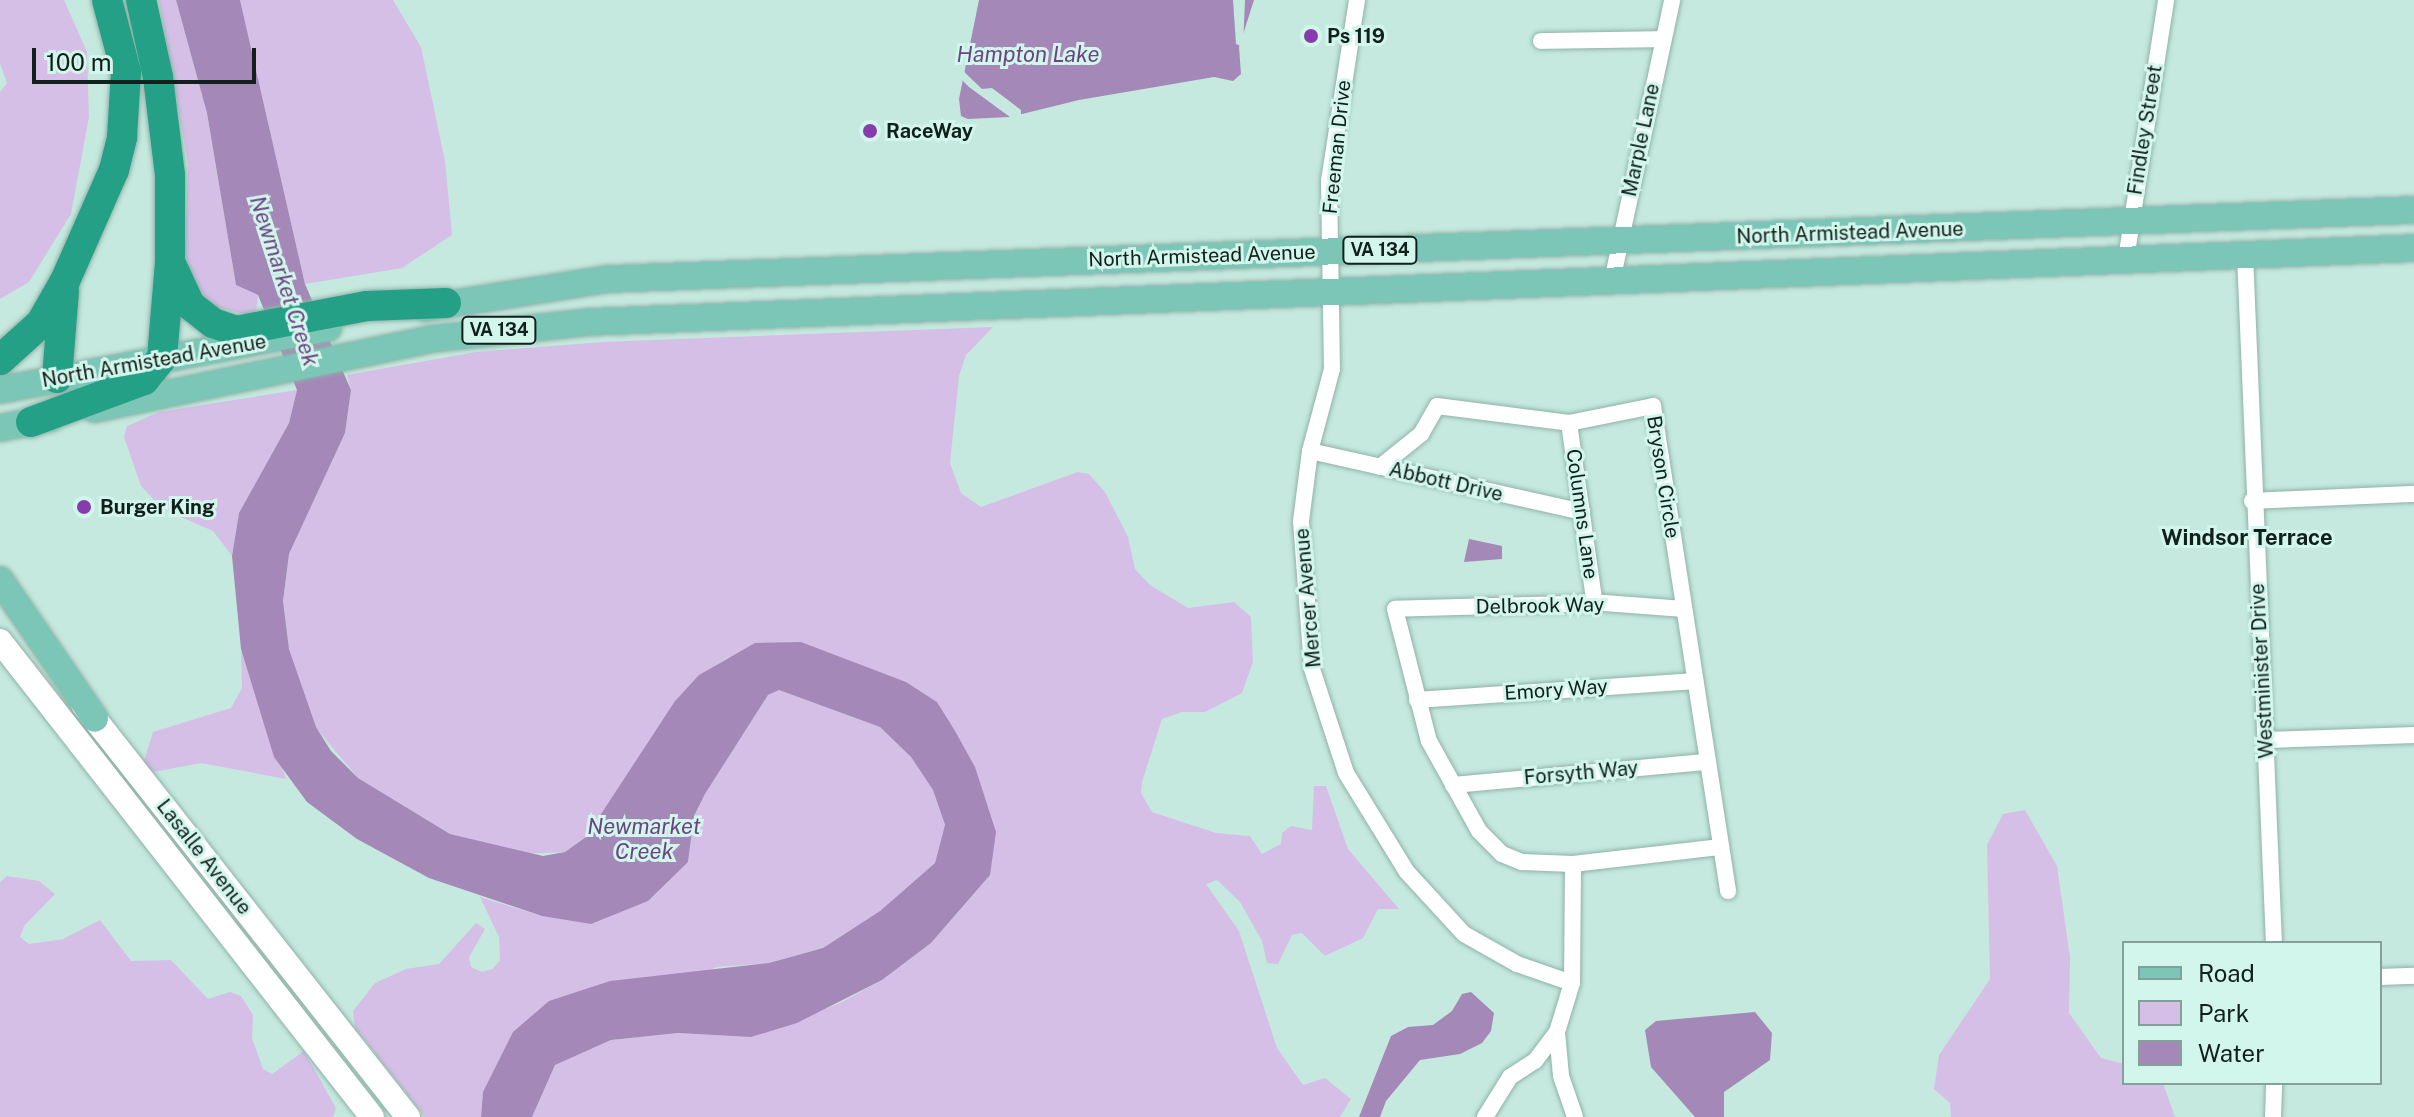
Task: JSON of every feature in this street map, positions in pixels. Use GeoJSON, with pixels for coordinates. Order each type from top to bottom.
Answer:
{"type":"FeatureCollection","features":[{"type":"Feature","properties":{"kind":"highway"},"geometry":{"type":"LineString","coordinates":[[0,360],[29,337],[65,281],[114,170],[122,137],[126,72],[107,0]]}},
{"type":"Feature","properties":{"kind":"highway"},"geometry":{"type":"LineString","coordinates":[[31,422],[144,380],[162,358],[170,262],[166,125],[141,0]]}},
{"type":"Feature","properties":{"kind":"highway"},"geometry":{"type":"LineString","coordinates":[[170,262],[180,288],[200,314],[236,331],[262,335],[348,317],[446,303]]}},
{"type":"Feature","properties":{"kind":"highway"},"geometry":{"type":"LineString","coordinates":[[57,378],[65,281]]}},
{"type":"Feature","properties":{"kind":"main road","name":"North Armistead Avenue"},"geometry":{"type":"LineString","coordinates":[[446,303],[609,279],[2414,210]]}},
{"type":"Feature","properties":{"kind":"main road","name":"North Armistead Avenue"},"geometry":{"type":"LineString","coordinates":[[0,428],[358,354],[513,328],[590,322],[1331,295],[2414,248]]}},
{"type":"Feature","properties":{"kind":"main road","name":"North Armistead Avenue"},"geometry":{"type":"LineString","coordinates":[[0,390],[262,335]]}},
{"type":"Feature","properties":{"kind":"main road"},"geometry":{"type":"LineString","coordinates":[[0,580],[95,719]]}},
{"type":"Feature","properties":{"kind":"main road","name":"Lasalle Avenue"},"geometry":{"type":"LineString","coordinates":[[0,597],[408,1117]]}},
{"type":"Feature","properties":{"kind":"main road","name":"Lasalle Avenue"},"geometry":{"type":"LineString","coordinates":[[0,641],[372,1117]]}},
{"type":"Feature","properties":{"kind":"street","name":"Freeman Drive"},"geometry":{"type":"LineString","coordinates":[[1331,295],[1331,162],[1357,0]]}},
{"type":"Feature","properties":{"kind":"street","name":"Marple Lane"},"geometry":{"type":"LineString","coordinates":[[1612,281],[1672,0]]}},
{"type":"Feature","properties":{"kind":"street","name":"Findley Street"},"geometry":{"type":"LineString","coordinates":[[2126,259],[2166,0]]}},
{"type":"Feature","properties":{"kind":"street"},"geometry":{"type":"LineString","coordinates":[[1541,41],[1662,39]]}},
{"type":"Feature","properties":{"kind":"street","name":"Westminister Drive"},"geometry":{"type":"LineString","coordinates":[[2245,255],[2252,501],[2274,941]]}},
{"type":"Feature","properties":{"kind":"street","name":"Mercer Avenue"},"geometry":{"type":"LineString","coordinates":[[1331,295],[1332,369],[1310,451],[1301,521],[1309,646],[1319,697],[1346,773],[1382,838],[1443,914],[1487,949],[1572,983]]}},
{"type":"Feature","properties":{"kind":"street","name":"Bryson Circle"},"geometry":{"type":"LineString","coordinates":[[1380,467],[1421,434],[1437,406],[1569,423],[1653,406],[1728,891]]}},
{"type":"Feature","properties":{"kind":"street","name":"Columns Lane"},"geometry":{"type":"LineString","coordinates":[[1569,423],[1595,605]]}},
{"type":"Feature","properties":{"kind":"street","name":"Abbott Drive"},"geometry":{"type":"LineString","coordinates":[[1310,451],[1582,512]]}},
{"type":"Feature","properties":{"kind":"street"},"geometry":{"type":"LineString","coordinates":[[2252,501],[2414,494]]}},
{"type":"Feature","properties":{"kind":"street","name":"Delbrook Way"},"geometry":{"type":"LineString","coordinates":[[1417,700],[1395,609],[1595,605],[1684,609]]}},
{"type":"Feature","properties":{"kind":"street","name":"Emory Way"},"geometry":{"type":"LineString","coordinates":[[1417,700],[1695,681]]}},
{"type":"Feature","properties":{"kind":"street"},"geometry":{"type":"LineString","coordinates":[[1417,700],[1429,741],[1453,785],[1479,831],[1502,854],[1522,862],[1573,864],[1721,847]]}},
{"type":"Feature","properties":{"kind":"street"},"geometry":{"type":"LineString","coordinates":[[2266,740],[2414,735]]}},
{"type":"Feature","properties":{"kind":"street","name":"Forsyth Way"},"geometry":{"type":"LineString","coordinates":[[1453,785],[1708,762]]}},
{"type":"Feature","properties":{"kind":"street"},"geometry":{"type":"LineString","coordinates":[[1485,1117],[1510,1077],[1535,1061],[1557,1032],[1572,983],[1573,864]]}},
{"type":"Feature","properties":{"kind":"street"},"geometry":{"type":"LineString","coordinates":[[2382,977],[2414,976]]}},
{"type":"Feature","properties":{"kind":"street"},"geometry":{"type":"LineString","coordinates":[[1557,1032],[1561,1076],[1575,1117]]}},
{"type":"Feature","properties":{"kind":"street"},"geometry":{"type":"LineString","coordinates":[[2273,1117],[2274,1085]]}},
{"type":"Feature","properties":{"kind":"green space"},"geometry":{"type":"Polygon","coordinates":[[[0,0],[64,0],[87,52],[89,117],[71,214],[29,282],[0,299],[0,92],[7,83],[0,63],[0,0]]]}},
{"type":"Feature","properties":{"kind":"green space"},"geometry":{"type":"Polygon","coordinates":[[[159,0],[176,0],[207,113],[236,285],[258,295],[256,312],[249,315],[212,306],[191,282],[185,255],[188,164],[159,0]]]}},
{"type":"Feature","properties":{"kind":"green space"},"geometry":{"type":"Polygon","coordinates":[[[240,0],[393,0],[421,47],[445,161],[452,235],[402,268],[305,284],[240,0]]]}},
{"type":"Feature","properties":{"kind":"green space"},"geometry":{"type":"Polygon","coordinates":[[[993,327],[966,355],[959,376],[950,463],[961,493],[981,507],[1078,472],[1089,474],[1105,492],[1128,537],[1135,569],[1150,585],[1188,608],[1234,602],[1251,617],[1253,662],[1242,693],[1205,712],[1182,712],[1162,719],[1142,782],[1141,793],[1152,812],[1216,833],[1250,836],[1262,854],[1281,844],[1282,833],[1291,826],[1312,830],[1314,786],[1326,786],[1348,849],[1399,909],[1378,909],[1363,938],[1325,956],[1302,933],[1292,935],[1278,964],[1267,963],[1262,941],[1240,902],[1217,880],[1206,884],[1239,931],[1277,1048],[1303,1085],[1325,1078],[1351,1099],[1340,1117],[532,1117],[555,1065],[611,1040],[678,1033],[751,1037],[840,1003],[882,980],[931,943],[990,875],[937,702],[906,682],[823,654],[727,658],[699,676],[675,701],[604,815],[586,837],[565,852],[520,854],[450,834],[358,778],[316,728],[289,649],[283,601],[289,554],[345,433],[351,390],[347,375],[476,352],[602,342],[993,327]]]}},
{"type":"Feature","properties":{"kind":"green space"},"geometry":{"type":"Polygon","coordinates":[[[297,390],[289,423],[239,513],[232,556],[213,531],[163,509],[141,486],[124,437],[127,426],[159,412],[297,390]]]}},
{"type":"Feature","properties":{"kind":"green space"},"geometry":{"type":"Polygon","coordinates":[[[241,649],[286,779],[201,763],[148,773],[143,764],[153,732],[231,708],[242,688],[241,649]]]}},
{"type":"Feature","properties":{"kind":"green space"},"geometry":{"type":"Polygon","coordinates":[[[779,690],[880,727],[911,757],[933,790],[945,826],[935,863],[880,911],[823,948],[769,963],[716,967],[483,1092],[481,1117],[425,1117],[355,1028],[353,1011],[375,983],[406,969],[439,964],[476,923],[485,929],[469,957],[471,967],[482,972],[493,969],[500,960],[499,937],[480,897],[542,916],[688,862],[694,816],[705,794],[768,695],[779,690]]]}},
{"type":"Feature","properties":{"kind":"green space"},"geometry":{"type":"Polygon","coordinates":[[[2025,810],[2057,866],[2070,957],[2069,1013],[2101,1058],[2122,1063],[2122,1085],[2164,1085],[2175,1117],[1951,1117],[1950,1103],[1934,1089],[1939,1055],[1990,979],[1987,845],[2003,814],[2025,810]]]}},
{"type":"Feature","properties":{"kind":"green space"},"geometry":{"type":"Polygon","coordinates":[[[7,876],[39,881],[55,894],[24,926],[20,937],[29,944],[63,939],[100,920],[131,961],[171,960],[208,999],[230,992],[241,996],[253,1015],[252,1038],[263,1069],[272,1074],[304,1051],[336,1108],[333,1117],[0,1117],[0,882],[7,876]]]}},
{"type":"Feature","properties":{"kind":"water","name":"Newmarket Creek"},"geometry":{"type":"Polygon","coordinates":[[[176,0],[240,0],[305,284],[351,390],[345,433],[289,554],[283,601],[289,649],[316,727],[331,751],[358,778],[450,834],[543,856],[565,852],[586,837],[675,701],[699,675],[755,643],[801,642],[906,682],[937,702],[975,767],[996,832],[990,875],[931,943],[882,980],[797,1023],[751,1037],[678,1033],[611,1040],[555,1065],[532,1117],[481,1117],[483,1092],[513,1032],[549,1001],[610,981],[769,963],[823,948],[880,911],[935,863],[945,825],[933,790],[911,757],[880,727],[779,690],[768,695],[705,794],[694,816],[688,862],[648,901],[591,924],[542,916],[429,878],[357,839],[307,802],[274,757],[241,649],[232,556],[239,513],[289,423],[297,390],[258,295],[236,285],[207,113],[176,0]]]}},
{"type":"Feature","properties":{"kind":"water","name":"Hampton Lake"},"geometry":{"type":"Polygon","coordinates":[[[979,0],[1254,0],[1239,47],[1241,74],[1233,81],[1214,77],[1079,100],[1010,117],[968,119],[961,116],[959,99],[979,0]]]}},
{"type":"Feature","properties":{"kind":"water"},"geometry":{"type":"Polygon","coordinates":[[[1469,539],[1502,546],[1502,559],[1464,562],[1469,539]]]}},
{"type":"Feature","properties":{"kind":"water"},"geometry":{"type":"Polygon","coordinates":[[[1471,992],[1494,1013],[1491,1031],[1482,1043],[1460,1054],[1420,1060],[1386,1101],[1380,1117],[1359,1117],[1391,1036],[1408,1027],[1433,1025],[1452,1011],[1462,994],[1471,992]]]}},
{"type":"Feature","properties":{"kind":"water"},"geometry":{"type":"Polygon","coordinates":[[[1755,1012],[1772,1033],[1770,1060],[1724,1092],[1724,1117],[1695,1117],[1651,1067],[1645,1030],[1656,1021],[1755,1012]]]}},
{"type":"Feature","properties":{"kind":"pier"},"geometry":{"type":"Polygon","coordinates":[[[1233,0],[1245,0],[1243,47],[1236,44],[1233,0]]]}},
{"type":"Feature","properties":{"kind":"pier"},"geometry":{"type":"Polygon","coordinates":[[[960,68],[982,89],[992,88],[1021,110],[1021,119],[1014,120],[969,87],[958,76],[960,68]]]}},
{"type":"Feature","properties":{"kind":"place","name":"Ps 119"},"geometry":{"type":"Point","coordinates":[1311,36]}},
{"type":"Feature","properties":{"kind":"place","name":"RaceWay"},"geometry":{"type":"Point","coordinates":[870,131]}},
{"type":"Feature","properties":{"kind":"place","name":"Burger King"},"geometry":{"type":"Point","coordinates":[84,507]}},
{"type":"Feature","properties":{"kind":"district","name":"Windsor Terrace"},"geometry":{"type":"Point","coordinates":[2247,538]}}]}
